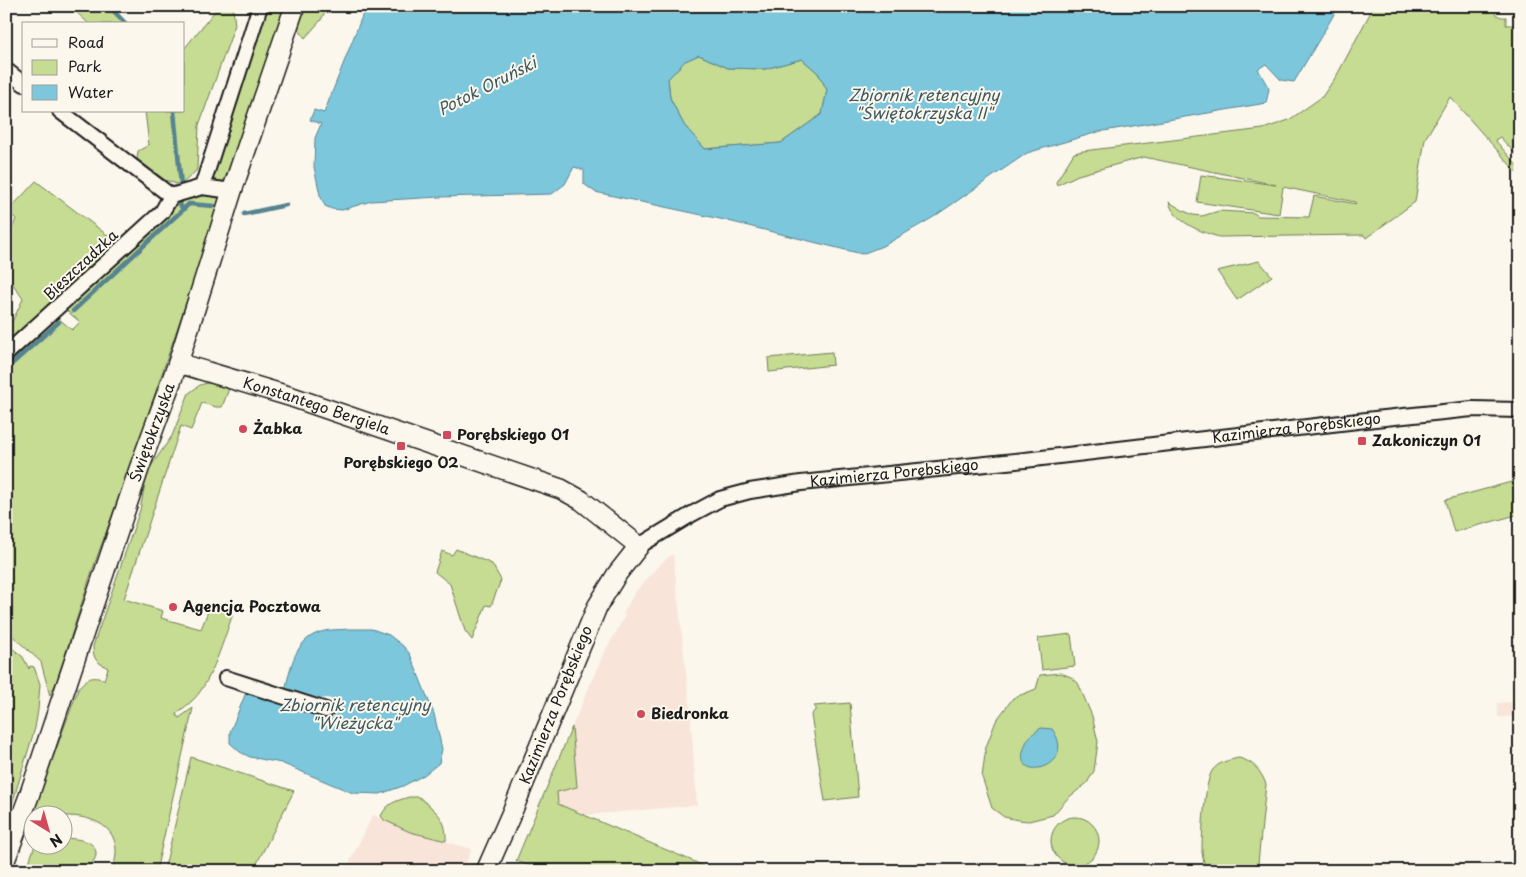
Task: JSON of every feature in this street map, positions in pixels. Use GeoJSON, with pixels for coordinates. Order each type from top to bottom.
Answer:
{"type":"FeatureCollection","features":[{"type":"Feature","properties":{"kind":"main road","name":"Świętokrzyska"},"geometry":{"type":"LineString","coordinates":[[6,858],[30,796],[139,469],[178,364],[232,192],[295,6]]}},
{"type":"Feature","properties":{"kind":"main road","name":"Konstantego Bergiela"},"geometry":{"type":"LineString","coordinates":[[178,364],[292,397],[561,489],[581,500],[639,546]]}},
{"type":"Feature","properties":{"kind":"main road","name":"Kazimierza Porębskiego"},"geometry":{"type":"LineString","coordinates":[[486,871],[596,607],[617,574],[639,546]]}},
{"type":"Feature","properties":{"kind":"street"},"geometry":{"type":"LineString","coordinates":[[202,187],[260,6]]}},
{"type":"Feature","properties":{"kind":"street"},"geometry":{"type":"LineString","coordinates":[[7,73],[22,83]]}},
{"type":"Feature","properties":{"kind":"street"},"geometry":{"type":"LineString","coordinates":[[61,112],[171,196],[202,187],[232,192]]}},
{"type":"Feature","properties":{"kind":"street","name":"Bieszczadzka"},"geometry":{"type":"LineString","coordinates":[[6,354],[162,212],[171,196]]}},
{"type":"Feature","properties":{"kind":"street","name":"Kazimierza Porębskiego"},"geometry":{"type":"LineString","coordinates":[[639,546],[720,499],[750,491],[801,483],[1025,460],[1472,409],[1520,410]]}},
{"type":"Feature","properties":{"kind":"street"},"geometry":{"type":"LineString","coordinates":[[226,678],[326,710]]}},
{"type":"Feature","properties":{"kind":"shaded area"},"geometry":{"type":"Polygon","coordinates":[[[673,554],[690,709],[697,805],[586,815],[558,804],[556,792],[577,787],[572,727],[602,657],[625,616],[623,614],[634,594],[660,564],[673,554]]]}},
{"type":"Feature","properties":{"kind":"shaded area"},"geometry":{"type":"Polygon","coordinates":[[[1516,702],[1517,716],[1498,717],[1497,703],[1516,702]]]}},
{"type":"Feature","properties":{"kind":"shaded area"},"geometry":{"type":"Polygon","coordinates":[[[373,815],[410,832],[472,849],[462,871],[345,871],[373,815]]]}},
{"type":"Feature","properties":{"kind":"green space"},"geometry":{"type":"Polygon","coordinates":[[[70,6],[107,6],[124,22],[87,22],[70,6]]]}},
{"type":"Feature","properties":{"kind":"green space"},"geometry":{"type":"Polygon","coordinates":[[[219,6],[230,6],[233,9],[235,25],[199,125],[197,168],[183,183],[177,184],[165,180],[137,159],[138,151],[149,145],[145,112],[185,112],[185,48],[219,6]]]}},
{"type":"Feature","properties":{"kind":"green space"},"geometry":{"type":"Polygon","coordinates":[[[266,6],[286,6],[232,171],[226,180],[219,182],[213,178],[213,166],[266,6]]]}},
{"type":"Feature","properties":{"kind":"green space"},"geometry":{"type":"Polygon","coordinates":[[[306,6],[328,6],[321,20],[305,38],[298,29],[306,6]]]}},
{"type":"Feature","properties":{"kind":"green space"},"geometry":{"type":"Polygon","coordinates":[[[1374,6],[1491,6],[1493,11],[1501,17],[1506,17],[1506,25],[1520,25],[1520,73],[1517,104],[1520,159],[1500,137],[1495,140],[1520,169],[1520,176],[1450,97],[1425,139],[1415,202],[1366,238],[1364,235],[1219,237],[1204,232],[1182,221],[1176,215],[1169,202],[1193,215],[1202,216],[1219,211],[1254,213],[1258,216],[1309,217],[1314,196],[1356,204],[1355,202],[1283,187],[1279,214],[1197,202],[1201,175],[1276,185],[1144,157],[1078,175],[1057,185],[1056,182],[1074,153],[1263,129],[1289,120],[1322,97],[1337,75],[1374,6]]]}},
{"type":"Feature","properties":{"kind":"green space"},"geometry":{"type":"Polygon","coordinates":[[[699,55],[728,68],[765,69],[802,59],[818,73],[827,90],[822,114],[781,143],[705,149],[684,125],[670,98],[668,78],[685,61],[699,55]]]}},
{"type":"Feature","properties":{"kind":"green space"},"geometry":{"type":"Polygon","coordinates":[[[36,181],[119,244],[6,348],[6,328],[13,320],[23,299],[13,284],[6,278],[6,244],[16,219],[8,211],[36,181]]]}},
{"type":"Feature","properties":{"kind":"green space"},"geometry":{"type":"Polygon","coordinates":[[[208,194],[216,196],[220,203],[50,696],[41,662],[6,630],[6,361],[57,317],[72,330],[80,322],[67,311],[67,308],[180,202],[193,196],[208,194]]]}},
{"type":"Feature","properties":{"kind":"green space"},"geometry":{"type":"Polygon","coordinates":[[[1259,261],[1272,276],[1237,300],[1217,271],[1259,261]]]}},
{"type":"Feature","properties":{"kind":"green space"},"geometry":{"type":"Polygon","coordinates":[[[832,352],[833,365],[769,372],[768,358],[832,352]]]}},
{"type":"Feature","properties":{"kind":"green space"},"geometry":{"type":"Polygon","coordinates":[[[207,383],[230,386],[222,407],[202,403],[191,430],[181,426],[124,599],[163,611],[161,618],[201,629],[209,609],[233,614],[217,659],[206,682],[194,699],[176,714],[179,718],[193,708],[157,867],[152,871],[112,871],[116,857],[116,845],[112,836],[98,822],[72,816],[72,804],[36,804],[79,687],[90,678],[104,680],[108,668],[96,660],[93,646],[140,510],[146,478],[151,466],[172,436],[189,393],[200,385],[207,383]]]}},
{"type":"Feature","properties":{"kind":"green space"},"geometry":{"type":"Polygon","coordinates":[[[1515,481],[1520,498],[1520,514],[1454,532],[1445,500],[1515,481]]]}},
{"type":"Feature","properties":{"kind":"green space"},"geometry":{"type":"Polygon","coordinates":[[[456,549],[492,564],[501,580],[491,606],[486,605],[472,640],[465,631],[450,584],[435,572],[442,551],[452,555],[456,549]]]}},
{"type":"Feature","properties":{"kind":"green space"},"geometry":{"type":"Polygon","coordinates":[[[1071,634],[1075,666],[1042,670],[1038,638],[1071,634]]]}},
{"type":"Feature","properties":{"kind":"green space"},"geometry":{"type":"Polygon","coordinates":[[[6,643],[23,657],[29,669],[30,666],[34,667],[40,684],[35,728],[6,824],[6,643]]]}},
{"type":"Feature","properties":{"kind":"green space"},"geometry":{"type":"Polygon","coordinates":[[[1061,673],[1071,677],[1078,683],[1092,716],[1098,742],[1094,771],[1087,783],[1068,798],[1053,815],[1029,821],[1004,817],[992,808],[982,777],[986,747],[996,721],[1013,698],[1036,689],[1040,675],[1061,673]]]}},
{"type":"Feature","properties":{"kind":"green space"},"geometry":{"type":"Polygon","coordinates":[[[850,703],[858,797],[825,801],[811,715],[816,709],[814,706],[850,703]]]}},
{"type":"Feature","properties":{"kind":"green space"},"geometry":{"type":"Polygon","coordinates":[[[572,727],[577,787],[557,792],[558,804],[695,862],[711,871],[546,871],[516,861],[572,727]]]}},
{"type":"Feature","properties":{"kind":"green space"},"geometry":{"type":"Polygon","coordinates":[[[191,757],[294,791],[253,871],[164,871],[191,757]]]}},
{"type":"Feature","properties":{"kind":"green space"},"geometry":{"type":"Polygon","coordinates":[[[1239,758],[1256,767],[1266,784],[1258,863],[1253,871],[1208,871],[1203,860],[1202,844],[1204,810],[1209,778],[1217,765],[1239,758]]]}},
{"type":"Feature","properties":{"kind":"green space"},"geometry":{"type":"Polygon","coordinates":[[[409,797],[419,797],[439,815],[446,833],[446,841],[410,832],[384,820],[381,816],[389,805],[409,797]]]}},
{"type":"Feature","properties":{"kind":"green space"},"geometry":{"type":"Polygon","coordinates":[[[1070,817],[1080,817],[1092,824],[1099,836],[1099,846],[1092,858],[1080,865],[1070,865],[1062,861],[1055,854],[1051,846],[1051,836],[1055,828],[1062,821],[1070,817]]]}},
{"type":"Feature","properties":{"kind":"green space"},"geometry":{"type":"Polygon","coordinates":[[[72,839],[89,842],[95,849],[96,855],[93,862],[83,871],[46,871],[27,868],[32,854],[72,854],[72,839]]]}},
{"type":"Feature","properties":{"kind":"water","name":"Zbiornik retencyjny \"Świętokrzyska II\""},"geometry":{"type":"Polygon","coordinates":[[[366,6],[1339,6],[1294,82],[1281,80],[1266,64],[1258,69],[1269,89],[1266,103],[1098,132],[1027,153],[932,218],[885,245],[862,254],[716,218],[595,192],[584,184],[584,170],[574,167],[565,184],[552,194],[371,201],[342,210],[332,209],[325,206],[320,195],[314,167],[315,138],[321,124],[310,120],[314,110],[324,113],[366,6]],[[699,55],[685,61],[668,79],[670,98],[684,125],[705,149],[781,143],[822,114],[827,90],[818,73],[802,59],[765,69],[728,68],[699,55]]]}},
{"type":"Feature","properties":{"kind":"water","name":"Zbiornik retencyjny \"Wieżycka\""},"geometry":{"type":"Polygon","coordinates":[[[372,629],[389,635],[410,654],[434,714],[442,749],[439,763],[424,775],[403,786],[380,794],[353,793],[281,763],[250,757],[240,752],[230,743],[230,732],[247,690],[285,692],[295,656],[305,641],[324,631],[372,629]]]}},
{"type":"Feature","properties":{"kind":"water"},"geometry":{"type":"Polygon","coordinates":[[[1041,728],[1052,729],[1058,742],[1058,752],[1053,761],[1045,766],[1028,767],[1023,762],[1024,747],[1027,740],[1041,728]]]}},
{"type":"Feature","properties":{"kind":"pier"},"geometry":{"type":"Polygon","coordinates":[[[326,698],[334,701],[337,709],[334,717],[326,720],[318,717],[315,709],[318,701],[326,698]]]}},
{"type":"Feature","properties":{"kind":"waterway"},"geometry":{"type":"LineString","coordinates":[[109,6],[124,22]]}},
{"type":"Feature","properties":{"kind":"waterway"},"geometry":{"type":"LineString","coordinates":[[174,112],[181,186]]}},
{"type":"Feature","properties":{"kind":"waterway","name":"Potok Oruński"},"geometry":{"type":"LineString","coordinates":[[179,202],[183,210]]}},
{"type":"Feature","properties":{"kind":"waterway","name":"Potok Oruński"},"geometry":{"type":"LineString","coordinates":[[73,311],[189,204],[214,206]]}},
{"type":"Feature","properties":{"kind":"waterway","name":"Potok Oruński"},"geometry":{"type":"LineString","coordinates":[[244,214],[286,205]]}},
{"type":"Feature","properties":{"kind":"waterway","name":"Potok Oruński"},"geometry":{"type":"LineString","coordinates":[[6,369],[59,322]]}},
{"type":"Feature","properties":{"kind":"place","name":"Żabka"},"geometry":{"type":"Point","coordinates":[243,429]}},
{"type":"Feature","properties":{"kind":"place","name":"Porębskiego 01"},"geometry":{"type":"Point","coordinates":[447,435]}},
{"type":"Feature","properties":{"kind":"place","name":"Zakoniczyn 01"},"geometry":{"type":"Point","coordinates":[1362,441]}},
{"type":"Feature","properties":{"kind":"place","name":"Porębskiego 02"},"geometry":{"type":"Point","coordinates":[401,446]}},
{"type":"Feature","properties":{"kind":"place","name":"Agencja Pocztowa"},"geometry":{"type":"Point","coordinates":[173,607]}},
{"type":"Feature","properties":{"kind":"place","name":"Biedronka"},"geometry":{"type":"Point","coordinates":[641,714]}}]}
